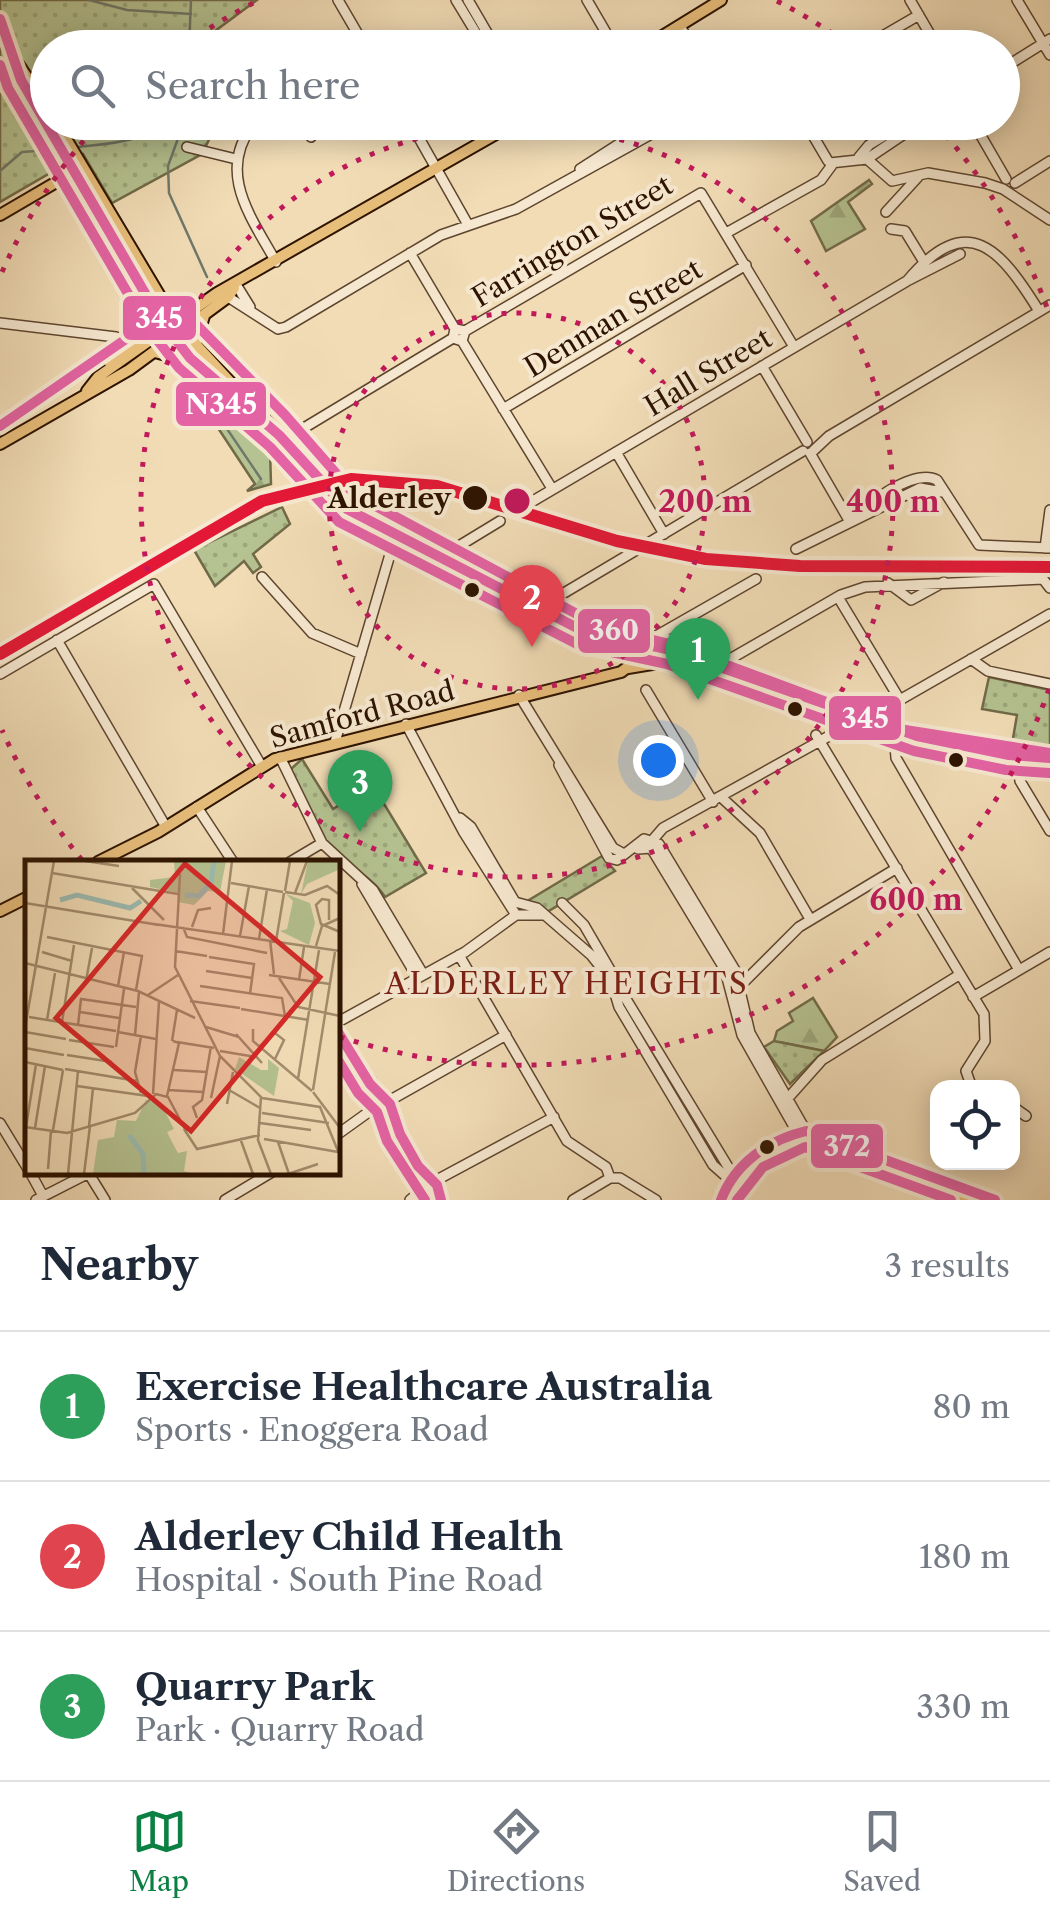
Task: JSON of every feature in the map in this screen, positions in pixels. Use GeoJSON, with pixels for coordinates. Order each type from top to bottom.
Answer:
{"type":"FeatureCollection","features":[{"type":"Feature","properties":{"kind":"main road"},"geometry":{"type":"LineString","coordinates":[[672,30],[718,1]]}},
{"type":"Feature","properties":{"kind":"main road"},"geometry":{"type":"LineString","coordinates":[[0,20],[21,80],[30,94]]}},
{"type":"Feature","properties":{"kind":"main road"},"geometry":{"type":"LineString","coordinates":[[17,63],[30,82]]}},
{"type":"Feature","properties":{"kind":"main road"},"geometry":{"type":"LineString","coordinates":[[59,140],[195,363],[268,430],[282,438]]}},
{"type":"Feature","properties":{"kind":"main road"},"geometry":{"type":"LineString","coordinates":[[64,140],[157,314],[261,411],[344,506],[582,631],[635,653],[671,661],[895,744],[1050,768]]}},
{"type":"Feature","properties":{"kind":"main road"},"geometry":{"type":"LineString","coordinates":[[0,444],[155,352],[175,331],[276,262],[485,140]]}},
{"type":"Feature","properties":{"kind":"main road"},"geometry":{"type":"LineString","coordinates":[[0,214],[78,170]]}},
{"type":"Feature","properties":{"kind":"main road"},"geometry":{"type":"LineString","coordinates":[[87,391],[104,374],[204,316],[233,290]]}},
{"type":"Feature","properties":{"kind":"main road"},"geometry":{"type":"LineString","coordinates":[[104,374],[110,363],[137,343],[157,314]]}},
{"type":"Feature","properties":{"kind":"main road"},"geometry":{"type":"LineString","coordinates":[[195,346],[204,316]]}},
{"type":"Feature","properties":{"kind":"main road"},"geometry":{"type":"LineString","coordinates":[[155,352],[195,363]]}},
{"type":"Feature","properties":{"kind":"main road"},"geometry":{"type":"LineString","coordinates":[[635,653],[666,649],[875,723],[962,747],[1050,758]]}},
{"type":"Feature","properties":{"kind":"main road","name":"Samford Road"},"geometry":{"type":"LineString","coordinates":[[102,860],[166,827],[261,765],[280,757],[601,674],[635,653]]}},
{"type":"Feature","properties":{"kind":"main road"},"geometry":{"type":"LineString","coordinates":[[837,723],[838,710]]}},
{"type":"Feature","properties":{"kind":"main road"},"geometry":{"type":"LineString","coordinates":[[870,736],[875,723]]}},
{"type":"Feature","properties":{"kind":"main road"},"geometry":{"type":"LineString","coordinates":[[0,911],[25,899]]}},
{"type":"Feature","properties":{"kind":"main road"},"geometry":{"type":"LineString","coordinates":[[801,1134],[995,1200]]}},
{"type":"Feature","properties":{"kind":"main road"},"geometry":{"type":"LineString","coordinates":[[721,1200],[731,1177],[766,1150],[801,1134],[820,1138],[972,1200]]}},
{"type":"Feature","properties":{"kind":"street"},"geometry":{"type":"LineString","coordinates":[[338,0],[356,30]]}},
{"type":"Feature","properties":{"kind":"street"},"geometry":{"type":"LineString","coordinates":[[456,0],[474,30]]}},
{"type":"Feature","properties":{"kind":"street"},"geometry":{"type":"LineString","coordinates":[[468,0],[486,30]]}},
{"type":"Feature","properties":{"kind":"street"},"geometry":{"type":"LineString","coordinates":[[587,0],[604,30]]}},
{"type":"Feature","properties":{"kind":"street"},"geometry":{"type":"LineString","coordinates":[[910,0],[928,30]]}},
{"type":"Feature","properties":{"kind":"street"},"geometry":{"type":"LineString","coordinates":[[1017,0],[1047,42],[1050,55]]}},
{"type":"Feature","properties":{"kind":"street"},"geometry":{"type":"LineString","coordinates":[[893,30],[919,15]]}},
{"type":"Feature","properties":{"kind":"street"},"geometry":{"type":"LineString","coordinates":[[1020,58],[1047,42]]}},
{"type":"Feature","properties":{"kind":"street"},"geometry":{"type":"LineString","coordinates":[[246,140],[236,159],[241,200],[276,262]]}},
{"type":"Feature","properties":{"kind":"street"},"geometry":{"type":"LineString","coordinates":[[421,140],[467,222]]}},
{"type":"Feature","properties":{"kind":"street"},"geometry":{"type":"LineString","coordinates":[[575,174],[623,140]]}},
{"type":"Feature","properties":{"kind":"street"},"geometry":{"type":"LineString","coordinates":[[233,290],[282,329],[467,222],[516,209],[639,140]]}},
{"type":"Feature","properties":{"kind":"street"},"geometry":{"type":"LineString","coordinates":[[816,140],[830,163]]}},
{"type":"Feature","properties":{"kind":"street"},"geometry":{"type":"LineString","coordinates":[[863,158],[878,140]]}},
{"type":"Feature","properties":{"kind":"street"},"geometry":{"type":"LineString","coordinates":[[830,163],[863,158],[892,140]]}},
{"type":"Feature","properties":{"kind":"street"},"geometry":{"type":"LineString","coordinates":[[984,140],[1010,181],[1013,195]]}},
{"type":"Feature","properties":{"kind":"street"},"geometry":{"type":"LineString","coordinates":[[187,148],[236,159]]}},
{"type":"Feature","properties":{"kind":"street"},"geometry":{"type":"LineString","coordinates":[[863,158],[892,180],[919,174],[997,187],[1050,217]]}},
{"type":"Feature","properties":{"kind":"street"},"geometry":{"type":"LineString","coordinates":[[997,187],[1050,161]]}},
{"type":"Feature","properties":{"kind":"street"},"geometry":{"type":"LineString","coordinates":[[794,347],[728,232],[821,180],[830,163]]}},
{"type":"Feature","properties":{"kind":"street"},"geometry":{"type":"LineString","coordinates":[[886,212],[919,174]]}},
{"type":"Feature","properties":{"kind":"street","name":"Farrington Street"},"geometry":{"type":"LineString","coordinates":[[282,438],[693,195],[704,194],[728,232]]}},
{"type":"Feature","properties":{"kind":"street"},"geometry":{"type":"LineString","coordinates":[[891,228],[906,232],[924,262]]}},
{"type":"Feature","properties":{"kind":"street","name":"Hall Street"},"geometry":{"type":"LineString","coordinates":[[907,280],[924,262],[960,242],[978,244],[1009,262],[1039,311]]}},
{"type":"Feature","properties":{"kind":"street"},"geometry":{"type":"LineString","coordinates":[[410,253],[551,487]]}},
{"type":"Feature","properties":{"kind":"street","name":"Hall Street"},"geometry":{"type":"LineString","coordinates":[[533,500],[907,280],[960,254]]}},
{"type":"Feature","properties":{"kind":"street","name":"Denman Street"},"geometry":{"type":"LineString","coordinates":[[503,409],[746,265]]}},
{"type":"Feature","properties":{"kind":"street"},"geometry":{"type":"LineString","coordinates":[[545,612],[556,598],[1050,305]]}},
{"type":"Feature","properties":{"kind":"street"},"geometry":{"type":"LineString","coordinates":[[0,323],[116,337]]}},
{"type":"Feature","properties":{"kind":"street"},"geometry":{"type":"LineString","coordinates":[[762,366],[850,522]]}},
{"type":"Feature","properties":{"kind":"street"},"geometry":{"type":"LineString","coordinates":[[616,452],[660,536]]}},
{"type":"Feature","properties":{"kind":"street"},"geometry":{"type":"LineString","coordinates":[[796,549],[920,488],[945,493],[979,545],[1047,548],[1050,510]]}},
{"type":"Feature","properties":{"kind":"street"},"geometry":{"type":"LineString","coordinates":[[448,562],[454,549],[500,521]]}},
{"type":"Feature","properties":{"kind":"street"},"geometry":{"type":"LineString","coordinates":[[335,742],[396,534]]}},
{"type":"Feature","properties":{"kind":"street"},"geometry":{"type":"LineString","coordinates":[[262,577],[312,633],[362,654]]}},
{"type":"Feature","properties":{"kind":"street"},"geometry":{"type":"LineString","coordinates":[[635,653],[756,579]]}},
{"type":"Feature","properties":{"kind":"street"},"geometry":{"type":"LineString","coordinates":[[718,666],[838,597],[888,583],[1044,579],[1050,588]]}},
{"type":"Feature","properties":{"kind":"street"},"geometry":{"type":"LineString","coordinates":[[888,583],[911,600],[947,580]]}},
{"type":"Feature","properties":{"kind":"street"},"geometry":{"type":"LineString","coordinates":[[0,674],[154,584],[261,765]]}},
{"type":"Feature","properties":{"kind":"street"},"geometry":{"type":"LineString","coordinates":[[838,597],[900,700]]}},
{"type":"Feature","properties":{"kind":"street"},"geometry":{"type":"LineString","coordinates":[[875,723],[900,700],[1050,614]]}},
{"type":"Feature","properties":{"kind":"street"},"geometry":{"type":"LineString","coordinates":[[666,649],[667,632]]}},
{"type":"Feature","properties":{"kind":"street"},"geometry":{"type":"LineString","coordinates":[[58,640],[166,827]]}},
{"type":"Feature","properties":{"kind":"street"},"geometry":{"type":"LineString","coordinates":[[740,674],[744,652]]}},
{"type":"Feature","properties":{"kind":"street"},"geometry":{"type":"LineString","coordinates":[[971,659],[988,671],[1050,684]]}},
{"type":"Feature","properties":{"kind":"street"},"geometry":{"type":"LineString","coordinates":[[646,690],[717,800],[760,832],[810,919]]}},
{"type":"Feature","properties":{"kind":"street"},"geometry":{"type":"LineString","coordinates":[[519,695],[608,858],[615,860],[808,745],[837,723]]}},
{"type":"Feature","properties":{"kind":"street"},"geometry":{"type":"LineString","coordinates":[[816,714],[817,738],[984,1014],[986,1035],[966,1071],[969,1080]]}},
{"type":"Feature","properties":{"kind":"street"},"geometry":{"type":"LineString","coordinates":[[406,724],[516,916]]}},
{"type":"Feature","properties":{"kind":"street"},"geometry":{"type":"LineString","coordinates":[[895,744],[896,758],[1019,970]]}},
{"type":"Feature","properties":{"kind":"street"},"geometry":{"type":"LineString","coordinates":[[280,757],[322,844],[338,860]]}},
{"type":"Feature","properties":{"kind":"street"},"geometry":{"type":"LineString","coordinates":[[1018,766],[1020,781],[1050,831]]}},
{"type":"Feature","properties":{"kind":"street"},"geometry":{"type":"LineString","coordinates":[[197,806],[232,860]]}},
{"type":"Feature","properties":{"kind":"street"},"geometry":{"type":"LineString","coordinates":[[460,818],[471,827],[516,902],[546,915],[588,951],[626,999]]}},
{"type":"Feature","properties":{"kind":"street"},"geometry":{"type":"LineString","coordinates":[[649,842],[741,985],[750,1034],[788,1097],[801,1134]]}},
{"type":"Feature","properties":{"kind":"street"},"geometry":{"type":"LineString","coordinates":[[649,842],[725,970],[742,1034],[792,1112]]}},
{"type":"Feature","properties":{"kind":"street"},"geometry":{"type":"LineString","coordinates":[[294,860],[322,844]]}},
{"type":"Feature","properties":{"kind":"street"},"geometry":{"type":"LineString","coordinates":[[340,862],[373,890],[420,976]]}},
{"type":"Feature","properties":{"kind":"street"},"geometry":{"type":"LineString","coordinates":[[741,985],[810,919],[897,868]]}},
{"type":"Feature","properties":{"kind":"street"},"geometry":{"type":"LineString","coordinates":[[562,903],[584,924],[715,1160]]}},
{"type":"Feature","properties":{"kind":"street"},"geometry":{"type":"LineString","coordinates":[[340,1021],[459,955],[516,916],[546,915]]}},
{"type":"Feature","properties":{"kind":"street"},"geometry":{"type":"LineString","coordinates":[[973,997],[1050,952]]}},
{"type":"Feature","properties":{"kind":"street"},"geometry":{"type":"LineString","coordinates":[[459,955],[573,1148],[599,1161],[610,1178]]}},
{"type":"Feature","properties":{"kind":"street"},"geometry":{"type":"LineString","coordinates":[[788,1097],[822,1060],[959,975]]}},
{"type":"Feature","properties":{"kind":"street"},"geometry":{"type":"LineString","coordinates":[[612,984],[619,1008],[715,1160],[731,1177]]}},
{"type":"Feature","properties":{"kind":"street"},"geometry":{"type":"LineString","coordinates":[[340,1034],[432,1190]]}},
{"type":"Feature","properties":{"kind":"street"},"geometry":{"type":"LineString","coordinates":[[340,1133],[506,1035]]}},
{"type":"Feature","properties":{"kind":"street"},"geometry":{"type":"LineString","coordinates":[[1020,1112],[1026,1116]]}},
{"type":"Feature","properties":{"kind":"street"},"geometry":{"type":"LineString","coordinates":[[412,1198],[554,1117]]}},
{"type":"Feature","properties":{"kind":"street"},"geometry":{"type":"LineString","coordinates":[[0,1122],[25,1164]]}},
{"type":"Feature","properties":{"kind":"street"},"geometry":{"type":"LineString","coordinates":[[40,1197],[86,1175]]}},
{"type":"Feature","properties":{"kind":"street"},"geometry":{"type":"LineString","coordinates":[[91,1175],[105,1200]]}},
{"type":"Feature","properties":{"kind":"street"},"geometry":{"type":"LineString","coordinates":[[225,1200],[267,1175]]}},
{"type":"Feature","properties":{"kind":"street"},"geometry":{"type":"LineString","coordinates":[[573,1200],[610,1178],[623,1180],[656,1200]]}},
{"type":"Feature","properties":{"kind":"green space"},"geometry":{"type":"Polygon","coordinates":[[[0,0],[257,0],[216,30],[30,30],[30,140],[209,140],[202,154],[112,203],[83,154],[0,202],[0,0]]]}},
{"type":"Feature","properties":{"kind":"green space"},"geometry":{"type":"Polygon","coordinates":[[[869,180],[872,184],[848,202],[865,229],[826,251],[811,221],[869,180]]]}},
{"type":"Feature","properties":{"kind":"green space"},"geometry":{"type":"Polygon","coordinates":[[[202,384],[270,450],[271,484],[247,491],[255,484],[193,390],[202,384]]]}},
{"type":"Feature","properties":{"kind":"green space"},"geometry":{"type":"Polygon","coordinates":[[[282,507],[290,524],[253,554],[261,567],[253,573],[244,561],[215,586],[194,550],[282,507]]]}},
{"type":"Feature","properties":{"kind":"green space"},"geometry":{"type":"Polygon","coordinates":[[[989,677],[1050,690],[1050,747],[1012,744],[1017,715],[982,709],[989,677]]]}},
{"type":"Feature","properties":{"kind":"green space"},"geometry":{"type":"Polygon","coordinates":[[[302,759],[333,809],[372,784],[426,873],[385,897],[339,856],[321,834],[294,779],[291,769],[302,759]]]}},
{"type":"Feature","properties":{"kind":"green space"},"geometry":{"type":"Polygon","coordinates":[[[602,856],[615,871],[547,912],[524,903],[602,856]]]}},
{"type":"Feature","properties":{"kind":"green space"},"geometry":{"type":"Polygon","coordinates":[[[813,998],[837,1037],[824,1051],[774,1041],[777,1031],[793,1021],[789,1013],[813,998]]]}},
{"type":"Feature","properties":{"kind":"green space"},"geometry":{"type":"Polygon","coordinates":[[[774,1041],[824,1051],[790,1084],[764,1047],[774,1041]]]}},
{"type":"Feature","properties":{"kind":"waterway"},"geometry":{"type":"LineString","coordinates":[[89,0],[127,10],[191,14]]}},
{"type":"Feature","properties":{"kind":"waterway"},"geometry":{"type":"LineString","coordinates":[[190,30],[191,0]]}},
{"type":"Feature","properties":{"kind":"waterway"},"geometry":{"type":"LineString","coordinates":[[78,147],[126,140]]}},
{"type":"Feature","properties":{"kind":"waterway"},"geometry":{"type":"LineString","coordinates":[[177,140],[168,166],[169,193],[207,277]]}},
{"type":"Feature","properties":{"kind":"waterway"},"geometry":{"type":"LineString","coordinates":[[0,171],[22,152],[52,150]]}},
{"type":"Feature","properties":{"kind":"waterway"},"geometry":{"type":"LineString","coordinates":[[200,389],[261,479]]}},
{"type":"Feature","properties":{"kind":"transit line","name":"345"},"geometry":{"type":"LineString","coordinates":[[0,19],[30,95]]}},
{"type":"Feature","properties":{"kind":"transit line","name":"N345"},"geometry":{"type":"LineString","coordinates":[[0,65],[8,88],[30,126]]}},
{"type":"Feature","properties":{"kind":"transit line","name":"N345"},"geometry":{"type":"LineString","coordinates":[[38,140],[148,328],[179,368],[270,447],[339,522],[579,645],[667,664],[914,751],[1006,770],[1049,773]]}},
{"type":"Feature","properties":{"kind":"transit line","name":"345"},"geometry":{"type":"LineString","coordinates":[[56,140],[160,319],[190,358],[279,435],[347,509],[583,631],[671,650],[917,736],[1009,755],[1050,758]]}},
{"type":"Feature","properties":{"kind":"transit line","name":"360"},"geometry":{"type":"LineString","coordinates":[[0,426],[168,310],[181,309],[285,415],[355,495],[603,628],[670,644],[899,729],[1050,753]]}},
{"type":"Feature","properties":{"kind":"transit line"},"geometry":{"type":"LineString","coordinates":[[0,654],[262,501],[351,479],[437,486],[617,541],[706,559],[800,566],[1050,567]]}},
{"type":"Feature","properties":{"kind":"transit line","name":"372"},"geometry":{"type":"LineString","coordinates":[[340,1035],[370,1084],[390,1104],[400,1134],[418,1166],[437,1185],[441,1200]]}},
{"type":"Feature","properties":{"kind":"transit line"},"geometry":{"type":"LineString","coordinates":[[340,1063],[358,1093],[377,1112],[387,1141],[425,1200]]}},
{"type":"Feature","properties":{"kind":"transit line","name":"372"},"geometry":{"type":"LineString","coordinates":[[721,1200],[735,1175],[755,1155],[779,1140],[806,1131],[995,1200]]}},
{"type":"Feature","properties":{"kind":"transit line"},"geometry":{"type":"LineString","coordinates":[[737,1200],[763,1167],[805,1147],[951,1200]]}},
{"type":"Feature","properties":{"kind":"place","name":"Alderley"},"geometry":{"type":"Point","coordinates":[475,498]}},
{"type":"Feature","properties":{"kind":"place","name":"Alderley Child Health"},"geometry":{"type":"Point","coordinates":[532,647]}},
{"type":"Feature","properties":{"kind":"place","name":"Exercise Healthcare Australia"},"geometry":{"type":"Point","coordinates":[698,700]}},
{"type":"Feature","properties":{"kind":"place","name":"Quarry Park"},"geometry":{"type":"Point","coordinates":[360,832]}},
{"type":"Feature","properties":{"kind":"district","name":"ALDERLEY HEIGHTS"},"geometry":{"type":"Point","coordinates":[567,983]}}]}
